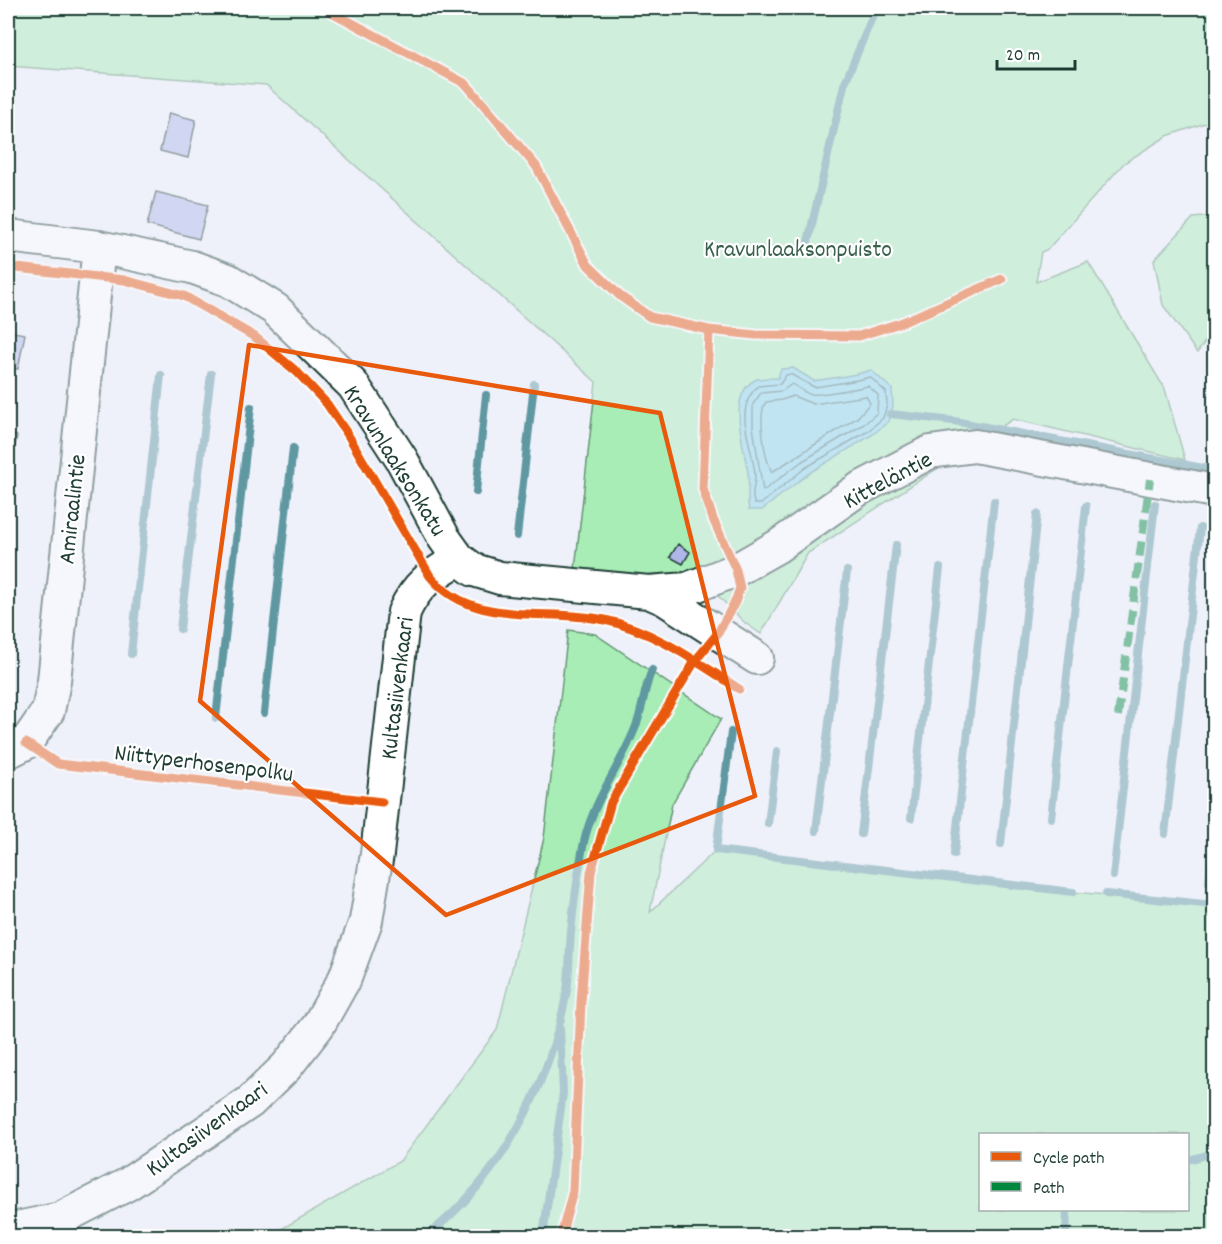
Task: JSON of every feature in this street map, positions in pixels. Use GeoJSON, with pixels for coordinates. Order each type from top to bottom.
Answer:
{"type":"FeatureCollection","features":[{"type":"Feature","properties":{"kind":"street","name":"Kravunlaaksonkatu"},"geometry":{"type":"LineString","coordinates":[[8,236],[99,247],[192,267],[228,280],[275,309],[353,385],[402,460],[444,538],[459,559],[474,570],[500,578],[649,592],[665,599],[757,658]]}},
{"type":"Feature","properties":{"kind":"street","name":"Amiraalintie"},"geometry":{"type":"LineString","coordinates":[[8,752],[26,743],[48,711],[54,681],[99,247]]}},
{"type":"Feature","properties":{"kind":"street","name":"Kitteläntie"},"geometry":{"type":"LineString","coordinates":[[649,592],[687,589],[736,570],[778,546],[859,489],[930,452],[975,446],[1215,491]]}},
{"type":"Feature","properties":{"kind":"street","name":"Kultasiivenkaari"},"geometry":{"type":"LineString","coordinates":[[8,1230],[60,1219],[128,1184],[250,1102],[286,1067],[318,1026],[345,978],[366,921],[377,854],[404,612],[413,592],[429,576],[459,559]]}},
{"type":"Feature","properties":{"kind":"highlighted area"},"geometry":{"type":"Polygon","coordinates":[[[249,345],[660,413],[755,796],[446,915],[200,701],[249,345]]]}},
{"type":"Feature","properties":{"kind":"green space","name":"Kravunlaaksonpuisto"},"geometry":{"type":"Polygon","coordinates":[[[8,8],[1214,8],[1214,120],[1167,136],[1124,163],[1048,249],[1041,252],[1036,282],[1088,262],[1165,389],[1185,460],[1013,419],[808,553],[761,634],[745,623],[694,572],[640,575],[575,569],[596,382],[266,85],[8,66],[8,8]]]}},
{"type":"Feature","properties":{"kind":"green space"},"geometry":{"type":"Polygon","coordinates":[[[1214,216],[1214,329],[1197,353],[1163,305],[1154,260],[1193,218],[1214,216]]]}},
{"type":"Feature","properties":{"kind":"green space"},"geometry":{"type":"Polygon","coordinates":[[[568,630],[595,634],[721,719],[672,804],[650,912],[716,850],[1073,892],[1214,905],[1214,1236],[269,1236],[400,1161],[497,1030],[544,838],[568,630]]]}},
{"type":"Feature","properties":{"kind":"water"},"geometry":{"type":"Polygon","coordinates":[[[793,368],[814,381],[850,376],[871,370],[892,389],[893,406],[889,421],[872,435],[809,473],[762,510],[749,510],[749,482],[739,410],[741,397],[746,387],[755,380],[778,378],[781,369],[793,368]]]}},
{"type":"Feature","properties":{"kind":"building"},"geometry":{"type":"Polygon","coordinates":[[[169,113],[196,120],[188,158],[160,151],[169,113]]]}},
{"type":"Feature","properties":{"kind":"building"},"geometry":{"type":"Polygon","coordinates":[[[156,192],[208,205],[199,239],[147,225],[156,192]]]}},
{"type":"Feature","properties":{"kind":"building"},"geometry":{"type":"Polygon","coordinates":[[[8,331],[25,334],[18,369],[8,367],[8,331]]]}},
{"type":"Feature","properties":{"kind":"building"},"geometry":{"type":"Polygon","coordinates":[[[8,434],[17,436],[11,466],[8,465],[8,434]]]}},
{"type":"Feature","properties":{"kind":"building"},"geometry":{"type":"Polygon","coordinates":[[[678,544],[690,552],[683,564],[670,557],[678,544]]]}},
{"type":"Feature","properties":{"kind":"waterway"},"geometry":{"type":"LineString","coordinates":[[807,246],[844,85],[876,8]]}},
{"type":"Feature","properties":{"kind":"waterway"},"geometry":{"type":"LineString","coordinates":[[180,629],[211,374]]}},
{"type":"Feature","properties":{"kind":"waterway"},"geometry":{"type":"LineString","coordinates":[[131,654],[161,375]]}},
{"type":"Feature","properties":{"kind":"waterway"},"geometry":{"type":"LineString","coordinates":[[517,536],[534,384]]}},
{"type":"Feature","properties":{"kind":"waterway"},"geometry":{"type":"LineString","coordinates":[[476,492],[486,395]]}},
{"type":"Feature","properties":{"kind":"waterway"},"geometry":{"type":"LineString","coordinates":[[216,718],[251,407]]}},
{"type":"Feature","properties":{"kind":"waterway"},"geometry":{"type":"LineString","coordinates":[[890,414],[954,421],[1214,470]]}},
{"type":"Feature","properties":{"kind":"waterway"},"geometry":{"type":"LineString","coordinates":[[264,713],[293,448]]}},
{"type":"Feature","properties":{"kind":"waterway"},"geometry":{"type":"LineString","coordinates":[[954,854],[994,501]]}},
{"type":"Feature","properties":{"kind":"waterway"},"geometry":{"type":"LineString","coordinates":[[1113,876],[1155,504]]}},
{"type":"Feature","properties":{"kind":"waterway"},"geometry":{"type":"LineString","coordinates":[[1051,818],[1086,506]]}},
{"type":"Feature","properties":{"kind":"waterway"},"geometry":{"type":"LineString","coordinates":[[1001,844],[1037,514]]}},
{"type":"Feature","properties":{"kind":"waterway"},"geometry":{"type":"LineString","coordinates":[[1165,834],[1200,528]]}},
{"type":"Feature","properties":{"kind":"waterway"},"geometry":{"type":"LineString","coordinates":[[861,834],[896,545]]}},
{"type":"Feature","properties":{"kind":"waterway"},"geometry":{"type":"LineString","coordinates":[[911,818],[940,568]]}},
{"type":"Feature","properties":{"kind":"waterway"},"geometry":{"type":"LineString","coordinates":[[816,831],[847,571]]}},
{"type":"Feature","properties":{"kind":"waterway"},"geometry":{"type":"LineString","coordinates":[[426,1236],[453,1213],[478,1186],[500,1157],[535,1094],[559,1025],[567,990],[575,898],[588,827],[600,797],[630,741],[652,670]]}},
{"type":"Feature","properties":{"kind":"waterway"},"geometry":{"type":"LineString","coordinates":[[731,732],[716,850],[1073,892]]}},
{"type":"Feature","properties":{"kind":"waterway"},"geometry":{"type":"LineString","coordinates":[[768,824],[777,751]]}},
{"type":"Feature","properties":{"kind":"waterway"},"geometry":{"type":"LineString","coordinates":[[1209,882],[1214,837]]}},
{"type":"Feature","properties":{"kind":"waterway"},"geometry":{"type":"LineString","coordinates":[[1106,894],[1214,905]]}},
{"type":"Feature","properties":{"kind":"waterway"},"geometry":{"type":"LineString","coordinates":[[543,1236],[563,1093],[560,1029]]}},
{"type":"Feature","properties":{"kind":"waterway"},"geometry":{"type":"LineString","coordinates":[[1189,1160],[1214,1153]]}},
{"type":"Feature","properties":{"kind":"waterway"},"geometry":{"type":"LineString","coordinates":[[1066,1236],[1067,1211]]}},
{"type":"Feature","properties":{"kind":"marked path"},"geometry":{"type":"LineString","coordinates":[[1118,716],[1150,479]]}},
{"type":"Feature","properties":{"kind":"cycle path"},"geometry":{"type":"LineString","coordinates":[[324,8],[466,84],[536,166],[588,265],[620,296],[650,317],[709,330],[756,335],[859,336],[903,322],[1002,279]]}},
{"type":"Feature","properties":{"kind":"cycle path"},"geometry":{"type":"LineString","coordinates":[[8,267],[124,280],[184,296],[255,337],[297,372],[327,404],[348,435],[430,576],[447,593],[489,610],[582,617],[623,625],[675,648],[739,689]]}},
{"type":"Feature","properties":{"kind":"cycle path"},"geometry":{"type":"LineString","coordinates":[[561,1236],[573,1191],[581,1002],[591,872],[611,802],[695,661],[718,633],[740,588],[736,570],[713,519],[703,489],[709,330]]}},
{"type":"Feature","properties":{"kind":"cycle path","name":"Niittyperhosenpolku"},"geometry":{"type":"LineString","coordinates":[[26,743],[58,764],[382,802]]}}]}
